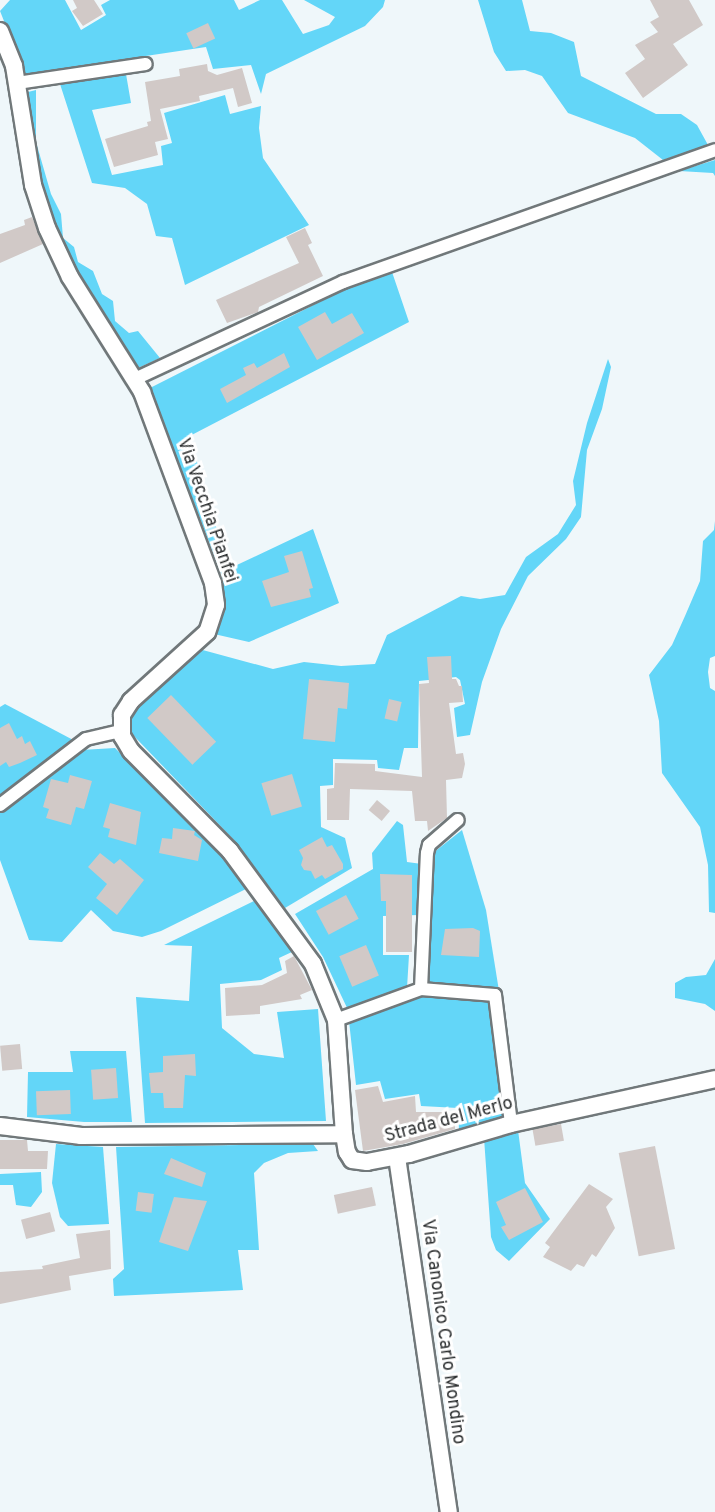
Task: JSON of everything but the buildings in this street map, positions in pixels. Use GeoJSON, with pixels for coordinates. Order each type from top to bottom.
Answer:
{"type":"FeatureCollection","features":[{"type":"Feature","properties":{"kind":"street","name":"Via Vecchia Pianfei"},"geometry":{"type":"LineString","coordinates":[[0,31],[17,83],[33,185],[47,228],[83,299],[135,379],[208,565],[216,605],[212,623],[202,639],[131,701],[122,715],[121,731]]}},
{"type":"Feature","properties":{"kind":"street"},"geometry":{"type":"LineString","coordinates":[[17,83],[146,64]]}},
{"type":"Feature","properties":{"kind":"street"},"geometry":{"type":"LineString","coordinates":[[135,379],[343,282],[715,150]]}},
{"type":"Feature","properties":{"kind":"street"},"geometry":{"type":"LineString","coordinates":[[0,805],[86,739],[121,731],[131,751],[218,837],[307,954],[328,995],[336,1020],[344,1134],[81,1136],[0,1126]]}},
{"type":"Feature","properties":{"kind":"street"},"geometry":{"type":"LineString","coordinates":[[421,989],[429,845],[458,820]]}},
{"type":"Feature","properties":{"kind":"street"},"geometry":{"type":"LineString","coordinates":[[336,1020],[421,989],[495,995],[512,1124]]}},
{"type":"Feature","properties":{"kind":"street","name":"Strada del Merlo"},"geometry":{"type":"LineString","coordinates":[[344,1134],[352,1160],[367,1162],[397,1157],[512,1124],[715,1079]]}},
{"type":"Feature","properties":{"kind":"street","name":"Via Canonico Carlo Mondino"},"geometry":{"type":"LineString","coordinates":[[397,1157],[449,1512]]}},
{"type":"Feature","properties":{"kind":"shaded area"},"geometry":{"type":"Polygon","coordinates":[[[10,0],[65,0],[81,30],[106,15],[101,5],[110,0],[234,0],[239,10],[260,0],[282,0],[303,34],[329,25],[335,17],[304,0],[385,0],[383,7],[365,26],[266,74],[261,94],[251,65],[213,69],[206,47],[25,74],[0,11],[10,0]]]}},
{"type":"Feature","properties":{"kind":"shaded area"},"geometry":{"type":"Polygon","coordinates":[[[478,0],[522,0],[530,31],[551,33],[574,42],[581,76],[656,114],[681,114],[697,125],[708,145],[663,160],[635,138],[568,113],[542,76],[525,70],[506,71],[494,52],[478,0]]]}},
{"type":"Feature","properties":{"kind":"shaded area"},"geometry":{"type":"Polygon","coordinates":[[[126,74],[131,103],[92,110],[112,175],[163,165],[161,146],[172,143],[164,113],[225,95],[230,114],[261,106],[259,128],[263,158],[309,225],[185,285],[172,238],[156,236],[147,204],[125,188],[92,183],[60,84],[126,74]]]}},
{"type":"Feature","properties":{"kind":"shaded area"},"geometry":{"type":"Polygon","coordinates":[[[36,90],[36,142],[51,194],[61,214],[63,238],[74,247],[78,262],[93,271],[102,294],[113,301],[115,321],[129,333],[138,331],[160,358],[138,368],[96,310],[61,244],[49,211],[29,119],[28,92],[36,90]]]}},
{"type":"Feature","properties":{"kind":"shaded area"},"geometry":{"type":"Polygon","coordinates":[[[715,160],[715,176],[713,173],[679,171],[715,160]]]}},
{"type":"Feature","properties":{"kind":"shaded area"},"geometry":{"type":"Polygon","coordinates":[[[392,272],[409,322],[184,439],[202,471],[208,508],[225,556],[222,572],[313,529],[339,603],[249,642],[214,634],[224,610],[221,573],[150,388],[345,289],[392,272]]]}},
{"type":"Feature","properties":{"kind":"shaded area"},"geometry":{"type":"Polygon","coordinates":[[[608,359],[611,367],[602,409],[587,450],[581,517],[566,539],[528,576],[501,629],[482,682],[470,735],[457,737],[454,708],[465,704],[460,680],[456,677],[419,681],[418,748],[404,748],[399,770],[378,768],[377,760],[333,759],[333,785],[320,786],[321,827],[345,838],[352,868],[285,908],[234,840],[132,734],[129,726],[135,709],[199,649],[273,669],[304,662],[341,666],[375,664],[387,635],[461,596],[480,599],[505,595],[526,557],[558,534],[576,505],[573,481],[587,423],[608,359]]]}},
{"type":"Feature","properties":{"kind":"shaded area"},"geometry":{"type":"Polygon","coordinates":[[[715,521],[715,656],[710,658],[708,672],[710,688],[715,691],[715,913],[709,912],[708,865],[700,827],[662,773],[659,721],[649,675],[672,645],[700,581],[703,541],[714,530],[715,521]]]}},
{"type":"Feature","properties":{"kind":"shaded area"},"geometry":{"type":"Polygon","coordinates":[[[5,704],[77,742],[0,800],[0,707],[5,704]]]}},
{"type":"Feature","properties":{"kind":"shaded area"},"geometry":{"type":"Polygon","coordinates":[[[115,748],[224,855],[248,888],[161,931],[142,937],[113,931],[91,910],[62,942],[29,940],[0,860],[0,811],[81,750],[115,748]]]}},
{"type":"Feature","properties":{"kind":"shaded area"},"geometry":{"type":"Polygon","coordinates":[[[397,821],[403,825],[407,862],[422,864],[419,915],[383,916],[383,955],[409,955],[407,988],[349,1012],[323,957],[295,914],[373,869],[372,853],[397,821]]]}},
{"type":"Feature","properties":{"kind":"shaded area"},"geometry":{"type":"Polygon","coordinates":[[[462,830],[486,910],[499,991],[426,985],[433,853],[462,830]]]}},
{"type":"Feature","properties":{"kind":"shaded area"},"geometry":{"type":"Polygon","coordinates":[[[256,900],[294,951],[279,958],[282,970],[261,980],[220,984],[222,1028],[254,1054],[284,1058],[277,1012],[318,1009],[326,1121],[145,1123],[136,997],[189,1001],[192,946],[164,945],[256,900]]]}},
{"type":"Feature","properties":{"kind":"shaded area"},"geometry":{"type":"Polygon","coordinates":[[[715,959],[715,1011],[705,1004],[675,998],[675,983],[686,977],[706,975],[715,959]]]}},
{"type":"Feature","properties":{"kind":"shaded area"},"geometry":{"type":"Polygon","coordinates":[[[422,994],[491,998],[506,1116],[459,1130],[458,1108],[421,1106],[419,1094],[385,1099],[380,1081],[356,1085],[349,1021],[422,994]]]}},
{"type":"Feature","properties":{"kind":"shaded area"},"geometry":{"type":"Polygon","coordinates":[[[70,1051],[126,1051],[132,1122],[84,1122],[27,1117],[28,1072],[73,1072],[70,1051]]]}},
{"type":"Feature","properties":{"kind":"shaded area"},"geometry":{"type":"Polygon","coordinates":[[[518,1130],[525,1183],[550,1219],[509,1261],[496,1250],[491,1237],[484,1138],[518,1130]]]}},
{"type":"Feature","properties":{"kind":"shaded area"},"geometry":{"type":"Polygon","coordinates":[[[56,1144],[103,1147],[109,1224],[68,1226],[60,1217],[52,1183],[56,1144]]]}},
{"type":"Feature","properties":{"kind":"shaded area"},"geometry":{"type":"Polygon","coordinates":[[[313,1144],[318,1151],[288,1153],[264,1163],[254,1173],[259,1250],[238,1250],[243,1290],[114,1296],[113,1279],[124,1269],[116,1147],[313,1144]]]}},
{"type":"Feature","properties":{"kind":"shaded area"},"geometry":{"type":"Polygon","coordinates":[[[41,1172],[42,1192],[31,1207],[16,1205],[13,1185],[0,1185],[0,1174],[41,1172]]]}}]}
